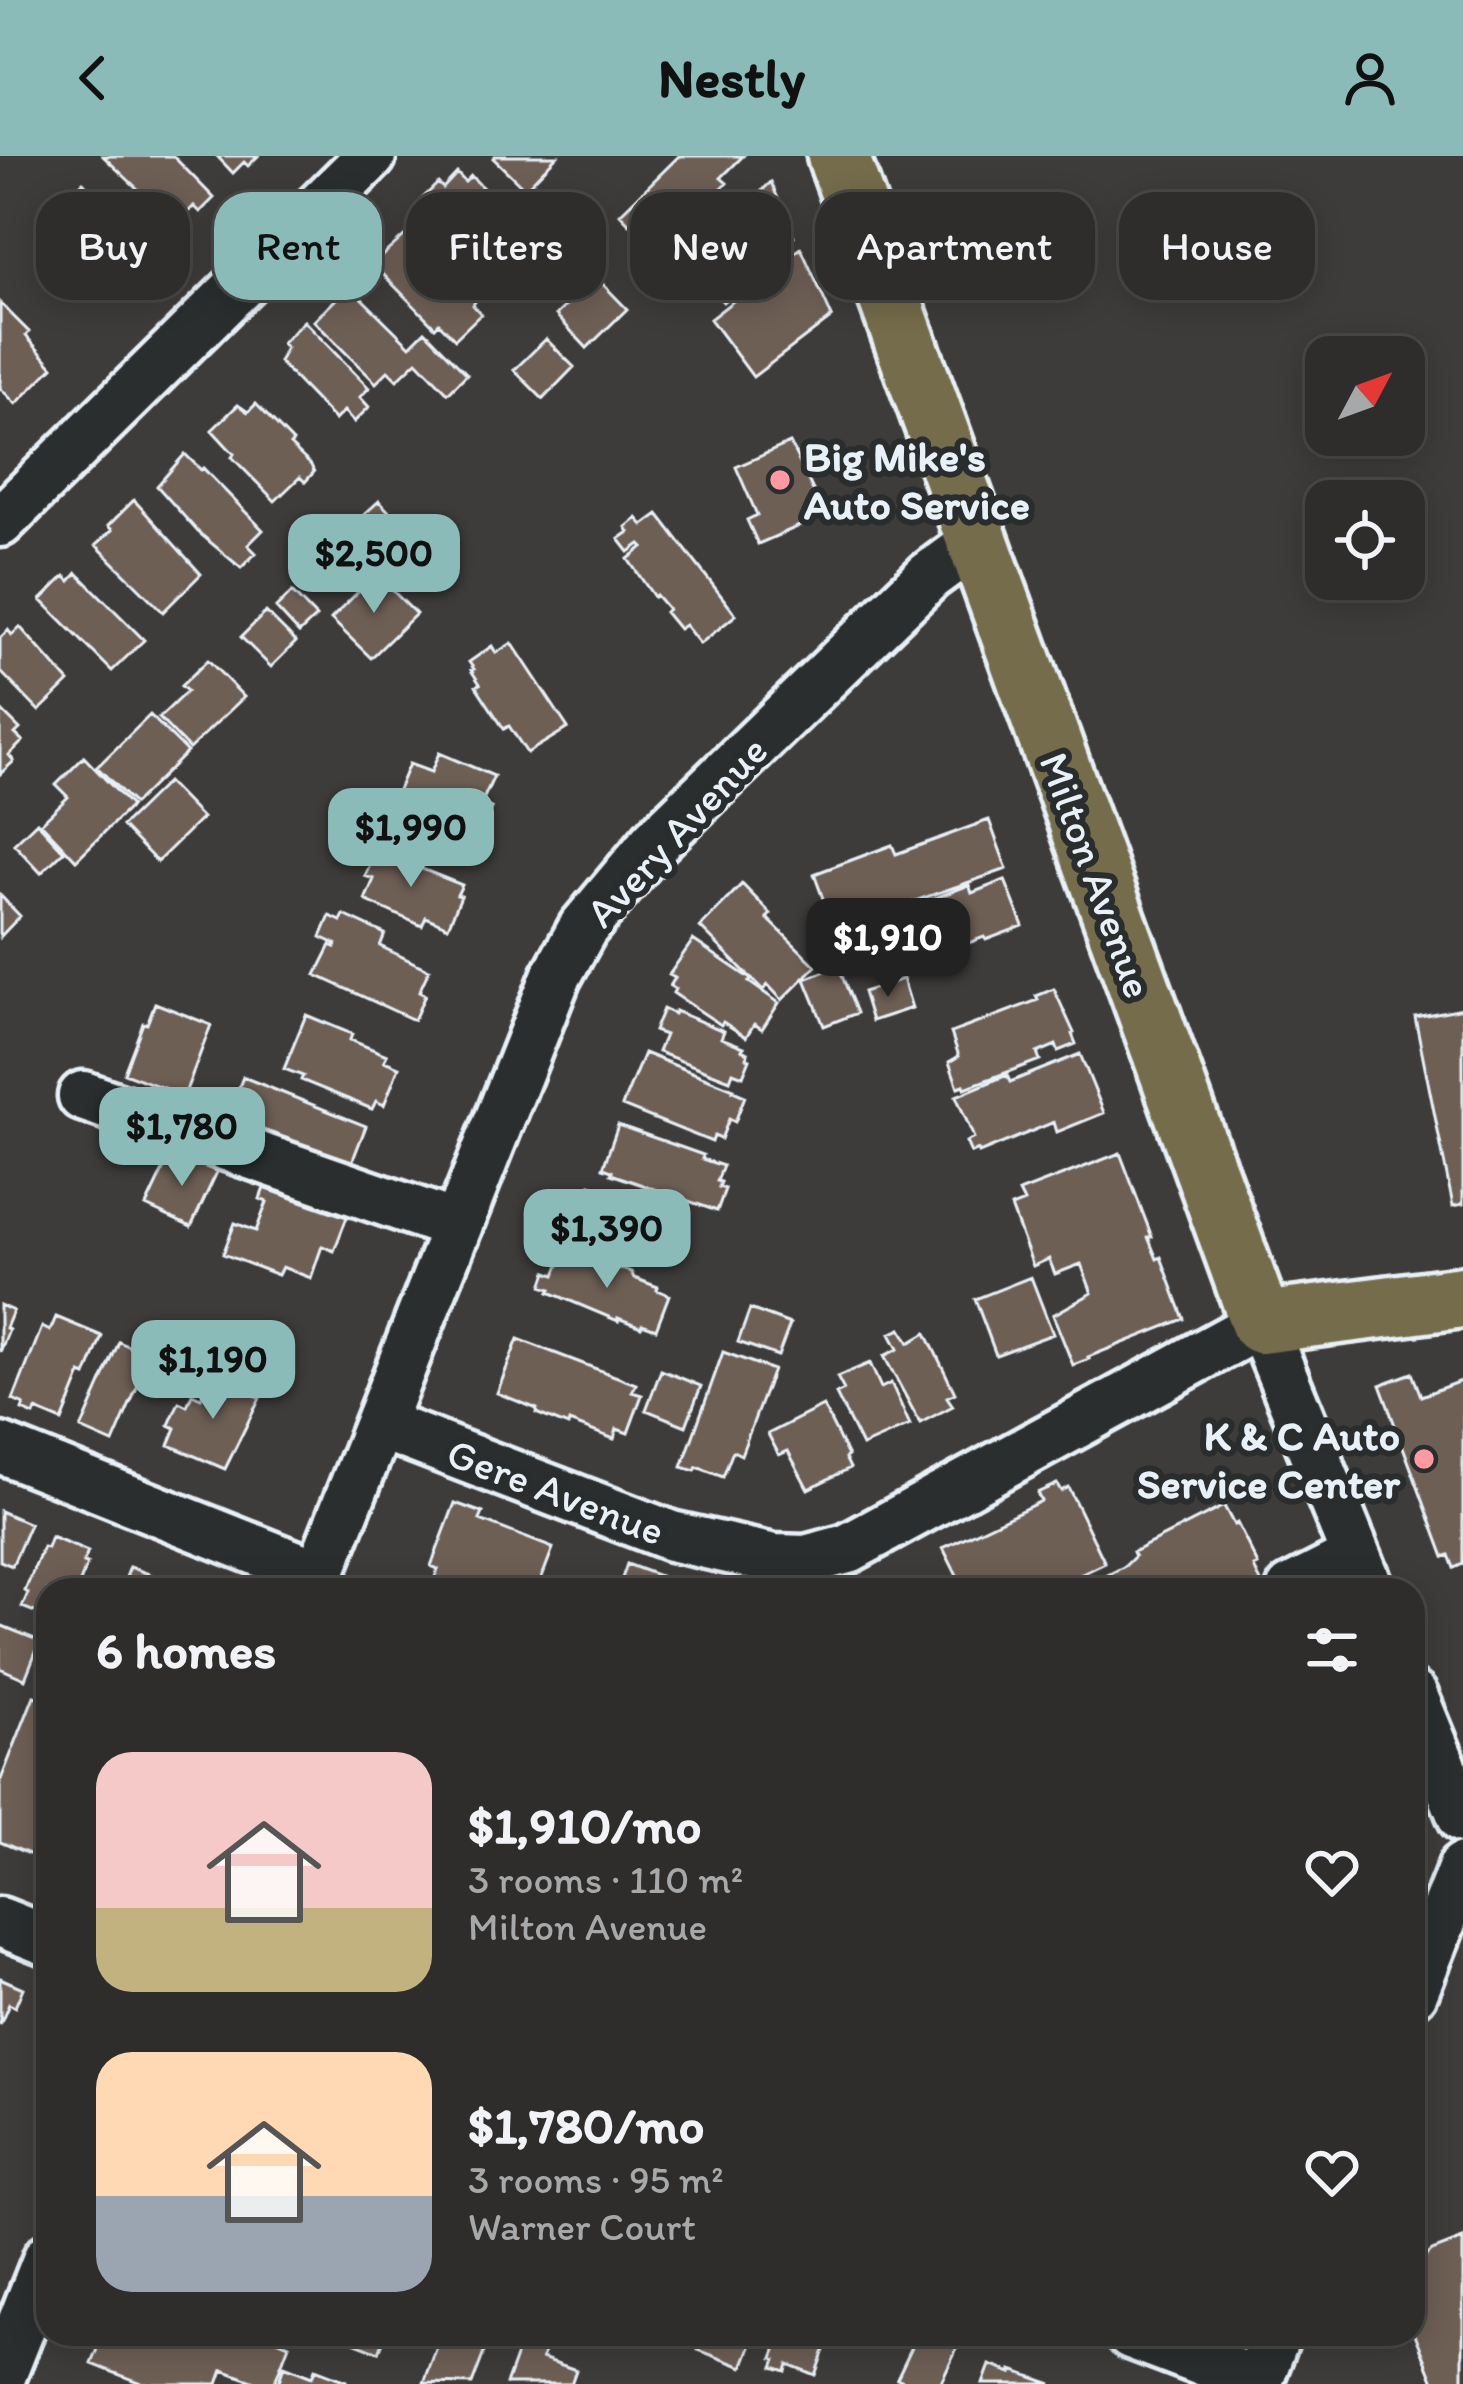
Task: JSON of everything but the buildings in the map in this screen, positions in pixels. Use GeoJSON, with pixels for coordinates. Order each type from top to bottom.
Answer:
{"type":"FeatureCollection","features":[{"type":"Feature","properties":{"kind":"main road","name":"Milton Avenue"},"geometry":{"type":"LineString","coordinates":[[838,156],[1261,1323]]}},
{"type":"Feature","properties":{"kind":"main road"},"geometry":{"type":"LineString","coordinates":[[1261,1323],[1463,1298]]}},
{"type":"Feature","properties":{"kind":"street"},"geometry":{"type":"LineString","coordinates":[[0,522],[371,156]]}},
{"type":"Feature","properties":{"kind":"street","name":"Avery Avenue"},"geometry":{"type":"LineString","coordinates":[[318,1578],[556,977],[583,928],[655,842],[929,576],[975,542]]}},
{"type":"Feature","properties":{"kind":"street"},"geometry":{"type":"LineString","coordinates":[[83,1096],[458,1226]]}},
{"type":"Feature","properties":{"kind":"street","name":"Milton Avenue"},"geometry":{"type":"LineString","coordinates":[[1261,1323],[1363,1574]]}},
{"type":"Feature","properties":{"kind":"street","name":"Gere Avenue"},"geometry":{"type":"LineString","coordinates":[[379,1424],[767,1574],[847,1549],[1261,1323]]}},
{"type":"Feature","properties":{"kind":"street"},"geometry":{"type":"LineString","coordinates":[[0,1448],[307,1578]]}},
{"type":"Feature","properties":{"kind":"street"},"geometry":{"type":"LineString","coordinates":[[1425,1725],[1463,1818]]}},
{"type":"Feature","properties":{"kind":"street"},"geometry":{"type":"LineString","coordinates":[[1425,1962],[1463,1867]]}},
{"type":"Feature","properties":{"kind":"street"},"geometry":{"type":"LineString","coordinates":[[0,1922],[36,1936]]}},
{"type":"Feature","properties":{"kind":"street"},"geometry":{"type":"LineString","coordinates":[[0,2379],[36,2288]]}},
{"type":"Feature","properties":{"kind":"street"},"geometry":{"type":"LineString","coordinates":[[1162,2346],[1257,2383],[1271,2346]]}},
{"type":"Feature","properties":{"kind":"place","name":"Big Mike's Auto Service"},"geometry":{"type":"Point","coordinates":[780,480]}},
{"type":"Feature","properties":{"kind":"place","name":"K & C Auto Service Center"},"geometry":{"type":"Point","coordinates":[1424,1459]}}]}
